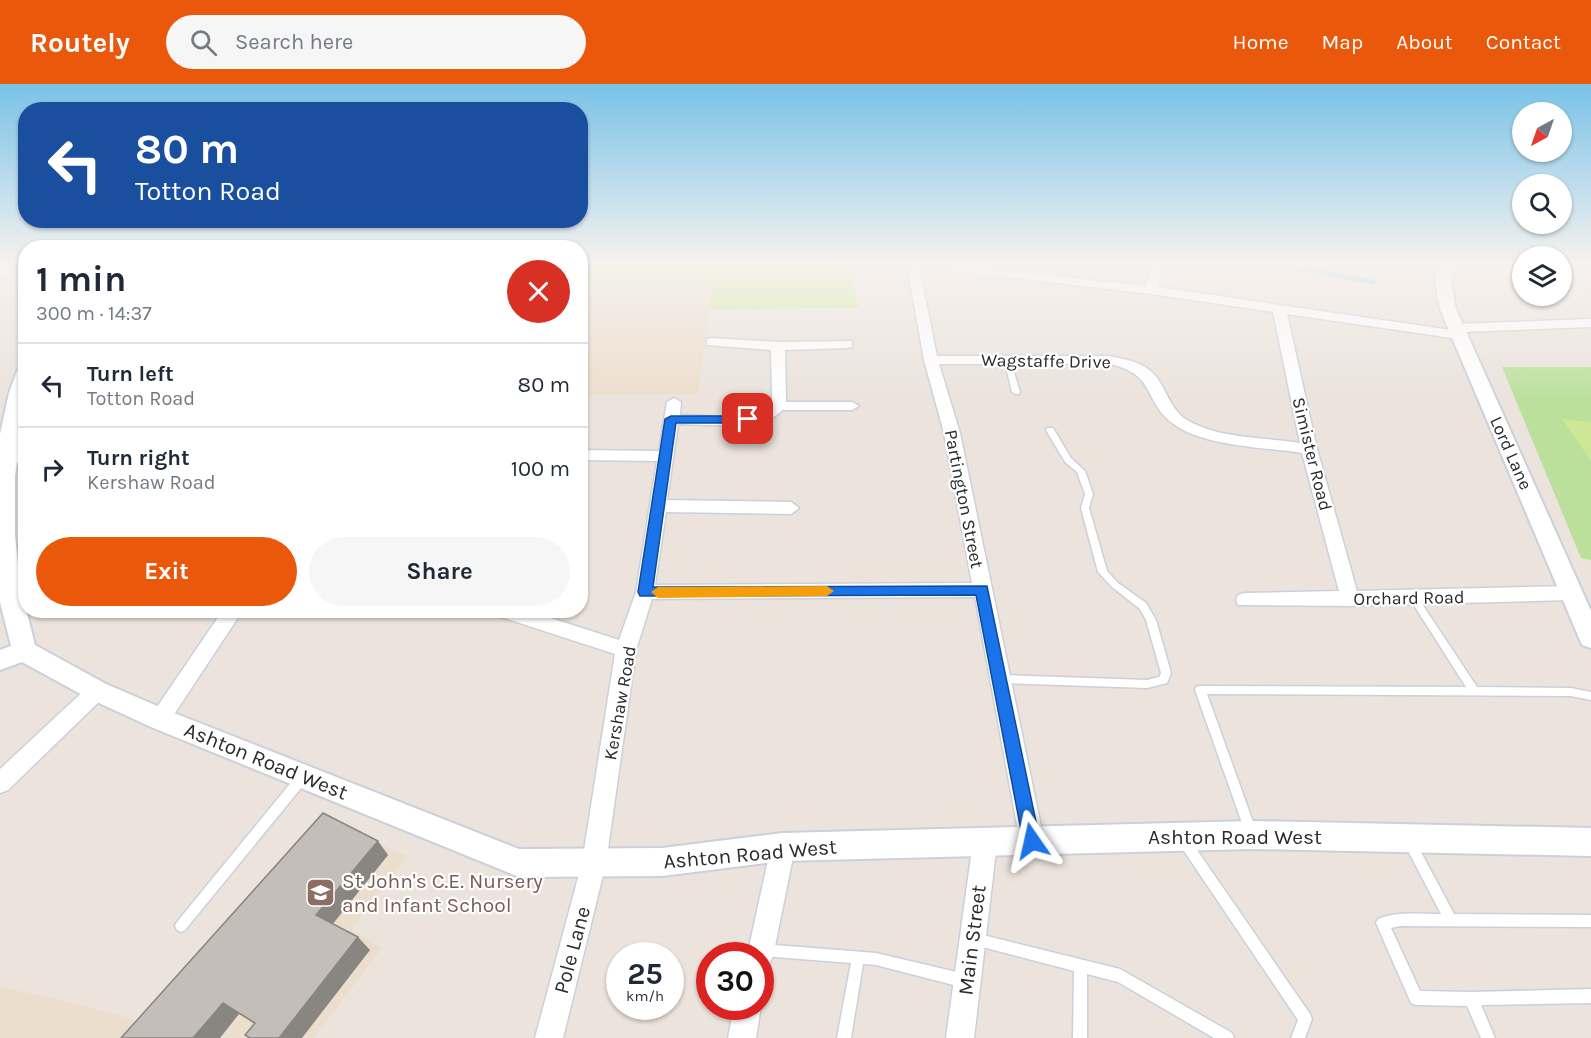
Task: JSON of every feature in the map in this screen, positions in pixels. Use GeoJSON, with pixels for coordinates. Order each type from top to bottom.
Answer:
{"type":"FeatureCollection","features":[{"type":"Feature","properties":{"kind":"street","name":"Partington Street"},"geometry":{"type":"LineString","coordinates":[[921,310],[931,360],[952,433],[1032,841]]}},
{"type":"Feature","properties":{"kind":"street","name":"Simister Road"},"geometry":{"type":"LineString","coordinates":[[1279,310],[1309,449],[1350,599]]}},
{"type":"Feature","properties":{"kind":"street"},"geometry":{"type":"LineString","coordinates":[[1291,310],[1458,331],[1591,323]]}},
{"type":"Feature","properties":{"kind":"street","name":"Lord Lane"},"geometry":{"type":"LineString","coordinates":[[1448,310],[1591,638]]}},
{"type":"Feature","properties":{"kind":"street"},"geometry":{"type":"LineString","coordinates":[[712,342],[778,346],[847,344]]}},
{"type":"Feature","properties":{"kind":"street"},"geometry":{"type":"LineString","coordinates":[[778,346],[778,406],[852,406]]}},
{"type":"Feature","properties":{"kind":"street","name":"Wagstaffe Drive"},"geometry":{"type":"LineString","coordinates":[[931,360],[1110,360],[1134,365],[1149,376],[1166,407],[1183,424],[1210,433],[1309,449]]}},
{"type":"Feature","properties":{"kind":"street"},"geometry":{"type":"LineString","coordinates":[[0,660],[24,651],[8,586],[3,549],[16,458],[7,420],[18,392]]}},
{"type":"Feature","properties":{"kind":"street","name":"Kershaw Road"},"geometry":{"type":"LineString","coordinates":[[594,863],[626,650],[645,592],[672,410],[748,419],[770,415],[778,406]]}},
{"type":"Feature","properties":{"kind":"street"},"geometry":{"type":"LineString","coordinates":[[588,455],[666,456]]}},
{"type":"Feature","properties":{"kind":"street"},"geometry":{"type":"LineString","coordinates":[[658,506],[792,508]]}},
{"type":"Feature","properties":{"kind":"street"},"geometry":{"type":"LineString","coordinates":[[645,592],[982,590]]}},
{"type":"Feature","properties":{"kind":"street","name":"Orchard Road"},"geometry":{"type":"LineString","coordinates":[[1245,600],[1572,593]]}},
{"type":"Feature","properties":{"kind":"street"},"geometry":{"type":"LineString","coordinates":[[160,719],[229,618]]}},
{"type":"Feature","properties":{"kind":"street"},"geometry":{"type":"LineString","coordinates":[[527,618],[626,650]]}},
{"type":"Feature","properties":{"kind":"street","name":"Ashton Road West"},"geometry":{"type":"LineString","coordinates":[[24,651],[97,691],[160,719],[519,863],[662,862],[783,847],[1252,835],[1591,842]]}},
{"type":"Feature","properties":{"kind":"street"},"geometry":{"type":"LineString","coordinates":[[2,779],[97,691]]}},
{"type":"Feature","properties":{"kind":"street","name":"Main Street"},"geometry":{"type":"LineString","coordinates":[[960,1038],[985,842]]}},
{"type":"Feature","properties":{"kind":"street"},"geometry":{"type":"LineString","coordinates":[[762,942],[783,847]]}},
{"type":"Feature","properties":{"kind":"street","name":"Pole Lane"},"geometry":{"type":"LineString","coordinates":[[549,1038],[594,863]]}},
{"type":"Feature","properties":{"kind":"street"},"geometry":{"type":"LineString","coordinates":[[742,1038],[745,1020]]}},
{"type":"Feature","properties":{"kind":"lane"},"geometry":{"type":"LineString","coordinates":[[1007,359],[1016,392]]}},
{"type":"Feature","properties":{"kind":"lane"},"geometry":{"type":"LineString","coordinates":[[1000,680],[1147,684],[1163,680],[1166,673],[1151,620],[1143,606],[1136,598],[1115,585],[1103,572],[1085,508],[1089,494],[1081,471],[1068,460],[1050,430]]}},
{"type":"Feature","properties":{"kind":"lane"},"geometry":{"type":"LineString","coordinates":[[1413,597],[1475,692]]}},
{"type":"Feature","properties":{"kind":"lane"},"geometry":{"type":"LineString","coordinates":[[1252,835],[1200,690],[1571,692],[1591,696]]}},
{"type":"Feature","properties":{"kind":"lane"},"geometry":{"type":"LineString","coordinates":[[181,926],[304,777]]}},
{"type":"Feature","properties":{"kind":"lane"},"geometry":{"type":"LineString","coordinates":[[1181,837],[1305,1019],[1298,1038]]}},
{"type":"Feature","properties":{"kind":"lane"},"geometry":{"type":"LineString","coordinates":[[1407,838],[1451,921]]}},
{"type":"Feature","properties":{"kind":"lane"},"geometry":{"type":"LineString","coordinates":[[1591,921],[1400,920],[1382,923],[1416,998],[1591,996]]}},
{"type":"Feature","properties":{"kind":"lane"},"geometry":{"type":"LineString","coordinates":[[972,939],[1120,976],[1227,1038]]}},
{"type":"Feature","properties":{"kind":"lane"},"geometry":{"type":"LineString","coordinates":[[774,954],[876,959],[967,981]]}},
{"type":"Feature","properties":{"kind":"lane"},"geometry":{"type":"LineString","coordinates":[[844,1038],[858,958]]}},
{"type":"Feature","properties":{"kind":"lane"},"geometry":{"type":"LineString","coordinates":[[1080,1038],[1081,967]]}},
{"type":"Feature","properties":{"kind":"lane"},"geometry":{"type":"LineString","coordinates":[[1471,999],[1488,1038]]}},
{"type":"Feature","properties":{"kind":"shaded area"},"geometry":{"type":"Polygon","coordinates":[[[588,310],[709,310],[698,394],[588,395],[588,310]]]}},
{"type":"Feature","properties":{"kind":"shaded area","name":"St John's C.E. Nursery and Infant School"},"geometry":{"type":"Polygon","coordinates":[[[327,821],[408,856],[351,930],[382,948],[314,1038],[0,1038],[0,987],[53,998],[148,1023],[327,821]]]}},
{"type":"Feature","properties":{"kind":"green space"},"geometry":{"type":"Polygon","coordinates":[[[1502,367],[1591,367],[1591,560],[1581,558],[1502,367]]]}},
{"type":"Feature","properties":{"kind":"green space"},"geometry":{"type":"Polygon","coordinates":[[[1562,419],[1591,422],[1591,461],[1562,419]]]}},
{"type":"Feature","properties":{"kind":"building","name":"St John's C.E. Nursery and Infant School"},"geometry":{"type":"Polygon","coordinates":[[[323,813],[378,841],[316,915],[358,937],[279,1038],[250,1038],[245,1035],[255,1023],[223,1003],[193,1038],[121,1038],[323,813]]]}},
{"type":"Feature","properties":{"kind":"slow traffic"},"geometry":{"type":"LineString","coordinates":[[658,592],[827,591]]}},
{"type":"Feature","properties":{"kind":"place","name":"St John's C.E. Nursery and Infant School"},"geometry":{"type":"Point","coordinates":[321,893]}},
{"type":"Feature","properties":{"kind":"route"},"geometry":{"type":"LineString","coordinates":[[748,419],[671,419],[645,592],[982,590],[1032,841]]}}]}
